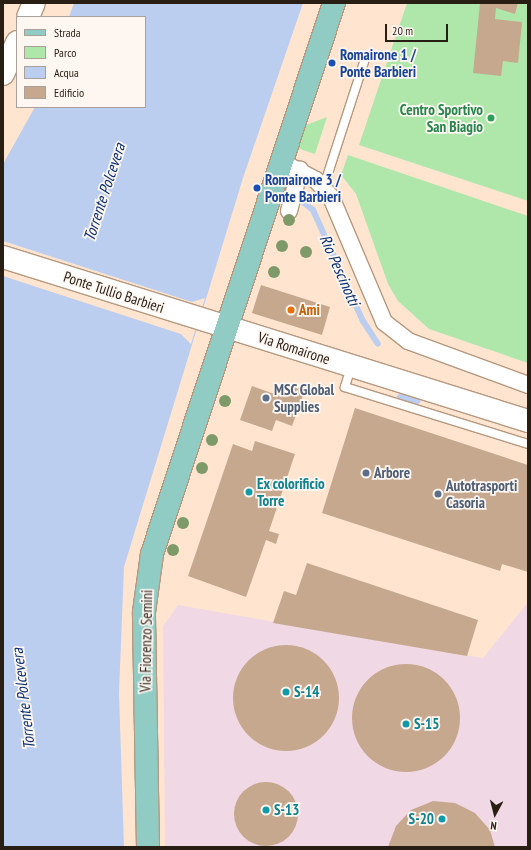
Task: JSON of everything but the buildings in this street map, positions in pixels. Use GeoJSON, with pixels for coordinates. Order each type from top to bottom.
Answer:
{"type":"FeatureCollection","features":[{"type":"Feature","properties":{"kind":"main road"},"geometry":{"type":"LineString","coordinates":[[226,327],[291,166],[334,3]]}},
{"type":"Feature","properties":{"kind":"main road","name":"Via Fiorenzo Semini"},"geometry":{"type":"LineString","coordinates":[[148,847],[146,583],[152,554],[226,327]]}},
{"type":"Feature","properties":{"kind":"street"},"geometry":{"type":"LineString","coordinates":[[28,16],[34,3]]}},
{"type":"Feature","properties":{"kind":"street"},"geometry":{"type":"LineString","coordinates":[[3,74],[16,44]]}},
{"type":"Feature","properties":{"kind":"street"},"geometry":{"type":"LineString","coordinates":[[291,166],[324,189],[346,226],[384,322],[408,341],[528,385]]}},
{"type":"Feature","properties":{"kind":"street"},"geometry":{"type":"LineString","coordinates":[[289,211],[291,166]]}},
{"type":"Feature","properties":{"kind":"street","name":"Ponte Tullio Barbieri"},"geometry":{"type":"LineString","coordinates":[[3,257],[226,327]]}},
{"type":"Feature","properties":{"kind":"street","name":"Via Romairone"},"geometry":{"type":"LineString","coordinates":[[226,327],[528,421]]}},
{"type":"Feature","properties":{"kind":"lane"},"geometry":{"type":"LineString","coordinates":[[324,189],[365,59]]}},
{"type":"Feature","properties":{"kind":"lane"},"geometry":{"type":"LineString","coordinates":[[351,366],[345,387],[528,444]]}},
{"type":"Feature","properties":{"kind":"shaded area"},"geometry":{"type":"Polygon","coordinates":[[[528,602],[528,847],[165,847],[163,626],[178,605],[483,658],[528,602]]]}},
{"type":"Feature","properties":{"kind":"green space"},"geometry":{"type":"Polygon","coordinates":[[[407,3],[528,3],[528,201],[359,145],[407,3]]]}},
{"type":"Feature","properties":{"kind":"green space"},"geometry":{"type":"Polygon","coordinates":[[[327,117],[315,154],[297,148],[306,125],[327,117]]]}},
{"type":"Feature","properties":{"kind":"green space"},"geometry":{"type":"Polygon","coordinates":[[[348,155],[528,216],[528,363],[429,329],[398,301],[388,284],[356,194],[341,175],[348,155]]]}},
{"type":"Feature","properties":{"kind":"water","name":"Torrente Polcevera"},"geometry":{"type":"Polygon","coordinates":[[[74,3],[303,3],[243,178],[124,567],[119,693],[124,847],[3,847],[3,164],[34,108],[146,108],[146,16],[69,16],[74,3]]]}},
{"type":"Feature","properties":{"kind":"pier"},"geometry":{"type":"Polygon","coordinates":[[[3,241],[192,302],[205,298],[191,344],[181,334],[3,276],[3,241]]]}},
{"type":"Feature","properties":{"kind":"waterway","name":"Rio Pescinotti"},"geometry":{"type":"LineString","coordinates":[[299,199],[313,210],[363,321],[378,344]]}},
{"type":"Feature","properties":{"kind":"waterway","name":"Rio Pescinotti"},"geometry":{"type":"LineString","coordinates":[[400,397],[418,401]]}},
{"type":"Feature","properties":{"kind":"place","name":"Romairone 1 / Ponte Barbieri"},"geometry":{"type":"Point","coordinates":[332,63]}},
{"type":"Feature","properties":{"kind":"place","name":"Centro Sportivo San Biagio"},"geometry":{"type":"Point","coordinates":[491,118]}},
{"type":"Feature","properties":{"kind":"place","name":"Romairone 3 / Ponte Barbieri"},"geometry":{"type":"Point","coordinates":[257,188]}},
{"type":"Feature","properties":{"kind":"place","name":"Ami"},"geometry":{"type":"Point","coordinates":[291,310]}},
{"type":"Feature","properties":{"kind":"place","name":"MSC Global Supplies"},"geometry":{"type":"Point","coordinates":[266,398]}},
{"type":"Feature","properties":{"kind":"place","name":"Arbore"},"geometry":{"type":"Point","coordinates":[366,473]}},
{"type":"Feature","properties":{"kind":"place","name":"Ex colorificio Torre"},"geometry":{"type":"Point","coordinates":[249,492]}},
{"type":"Feature","properties":{"kind":"place","name":"Autotrasporti Casoria"},"geometry":{"type":"Point","coordinates":[438,494]}},
{"type":"Feature","properties":{"kind":"place","name":"S-14"},"geometry":{"type":"Point","coordinates":[286,692]}},
{"type":"Feature","properties":{"kind":"place","name":"S-15"},"geometry":{"type":"Point","coordinates":[406,724]}},
{"type":"Feature","properties":{"kind":"place","name":"S-13"},"geometry":{"type":"Point","coordinates":[266,810]}},
{"type":"Feature","properties":{"kind":"place","name":"S-20"},"geometry":{"type":"Point","coordinates":[442,819]}}]}
